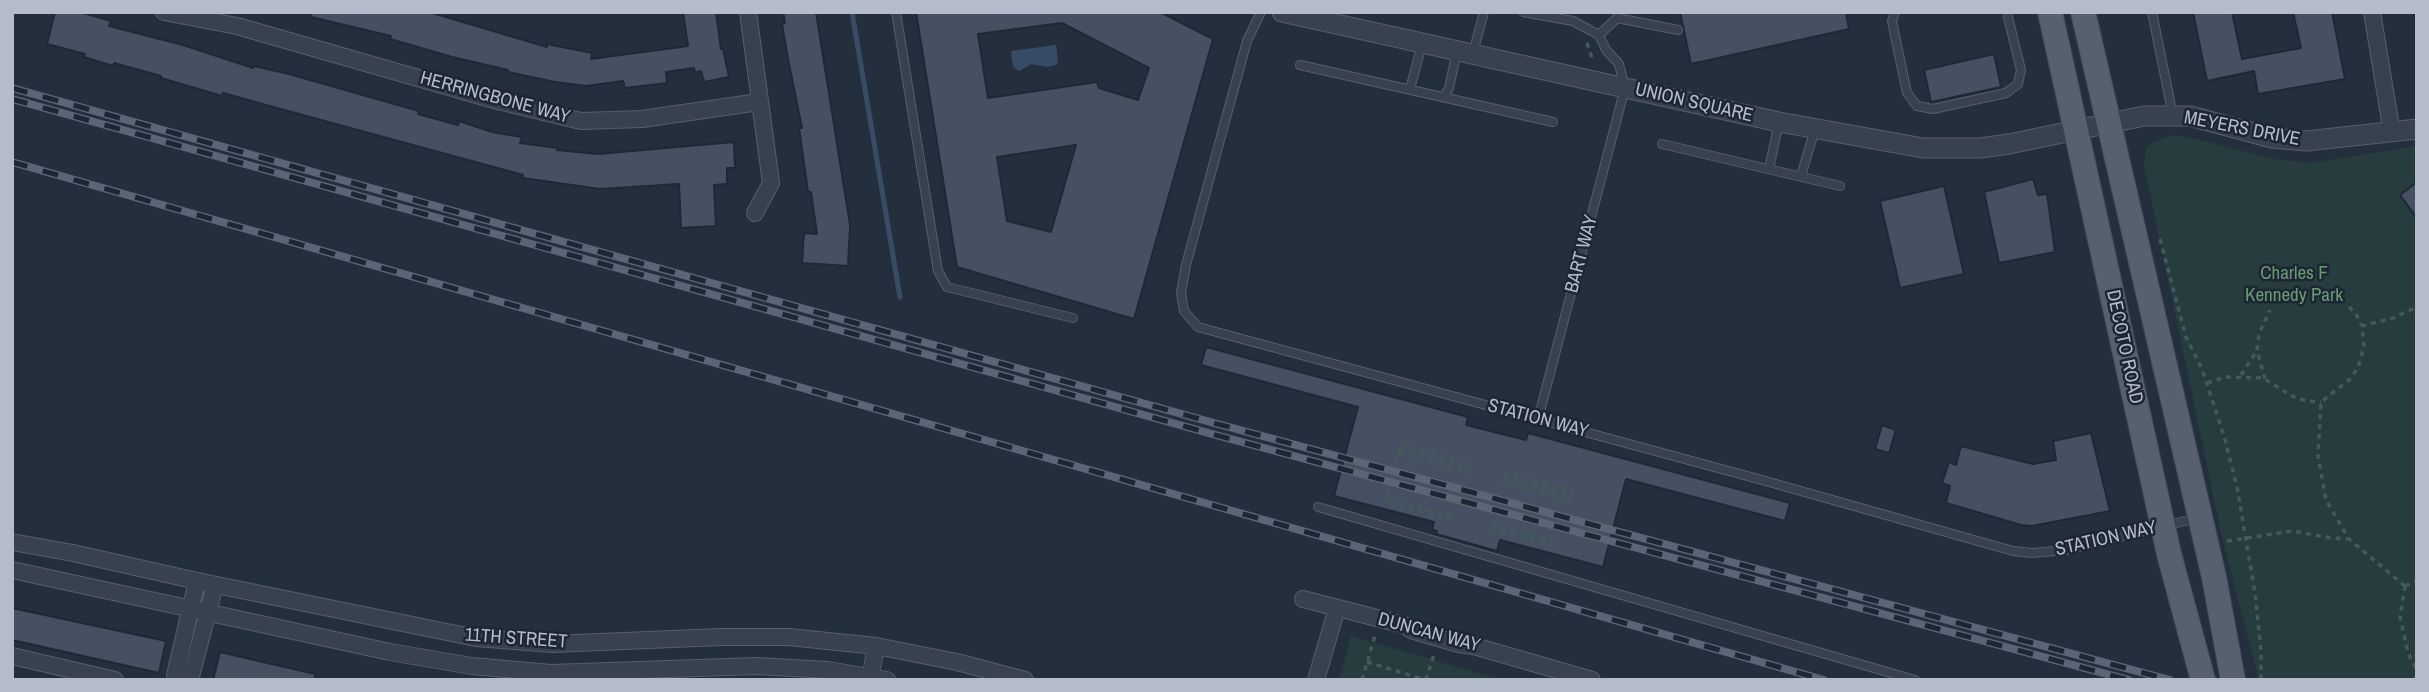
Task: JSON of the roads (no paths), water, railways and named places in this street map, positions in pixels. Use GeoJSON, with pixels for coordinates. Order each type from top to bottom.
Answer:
{"type":"FeatureCollection","features":[{"type":"Feature","properties":{"kind":"main road","name":"DECOTO ROAD"},"geometry":{"type":"LineString","coordinates":[[2050,12],[2163,526],[2203,680]]}},
{"type":"Feature","properties":{"kind":"main road","name":"DECOTO ROAD"},"geometry":{"type":"LineString","coordinates":[[2084,12],[2200,518],[2233,680]]}},
{"type":"Feature","properties":{"kind":"street","name":"HERRINGBONE WAY"},"geometry":{"type":"LineString","coordinates":[[164,12],[236,19],[498,101],[581,121],[642,119],[759,102]]}},
{"type":"Feature","properties":{"kind":"street"},"geometry":{"type":"LineString","coordinates":[[748,12],[771,183],[755,213]]}},
{"type":"Feature","properties":{"kind":"street","name":"UNION SQUARE"},"geometry":{"type":"LineString","coordinates":[[1282,12],[1815,130],[1900,145],[1947,149],[2008,144],[2108,123]]}},
{"type":"Feature","properties":{"kind":"street"},"geometry":{"type":"LineString","coordinates":[[2372,12],[2392,133]]}},
{"type":"Feature","properties":{"kind":"street","name":"MEYERS DRIVE"},"geometry":{"type":"LineString","coordinates":[[2108,123],[2144,116],[2190,116],[2272,138],[2306,141],[2417,129]]}},
{"type":"Feature","properties":{"kind":"street","name":"11TH STREET"},"geometry":{"type":"LineString","coordinates":[[12,542],[476,638],[552,644],[789,637],[876,646],[957,662],[1025,680]]}},
{"type":"Feature","properties":{"kind":"street","name":"11TH STREET"},"geometry":{"type":"LineString","coordinates":[[12,570],[390,652],[472,666],[551,673],[757,666],[828,670],[848,677],[876,679]]}},
{"type":"Feature","properties":{"kind":"street"},"geometry":{"type":"LineString","coordinates":[[176,680],[197,581]]}},
{"type":"Feature","properties":{"kind":"street"},"geometry":{"type":"LineString","coordinates":[[190,680],[215,585]]}},
{"type":"Feature","properties":{"kind":"street","name":"DUNCAN WAY"},"geometry":{"type":"LineString","coordinates":[[1303,599],[1404,625],[1411,630],[1438,638],[1592,680]]}},
{"type":"Feature","properties":{"kind":"street"},"geometry":{"type":"LineString","coordinates":[[1316,680],[1337,608]]}},
{"type":"Feature","properties":{"kind":"street"},"geometry":{"type":"LineString","coordinates":[[848,677],[852,642]]}},
{"type":"Feature","properties":{"kind":"street"},"geometry":{"type":"LineString","coordinates":[[876,646],[876,679]]}},
{"type":"Feature","properties":{"kind":"street"},"geometry":{"type":"LineString","coordinates":[[12,656],[73,675],[116,680]]}},
{"type":"Feature","properties":{"kind":"lane"},"geometry":{"type":"LineString","coordinates":[[896,12],[938,271],[947,287],[1073,318]]}},
{"type":"Feature","properties":{"kind":"lane","name":"STATION WAY"},"geometry":{"type":"LineString","coordinates":[[1261,12],[1247,41],[1186,265],[1181,293],[1185,311],[1198,327],[2013,551],[2048,553],[2200,518]]}},
{"type":"Feature","properties":{"kind":"lane"},"geometry":{"type":"LineString","coordinates":[[1444,97],[1484,12]]}},
{"type":"Feature","properties":{"kind":"lane"},"geometry":{"type":"LineString","coordinates":[[1523,12],[1573,21],[1599,35],[1606,50],[1619,64],[1625,88]]}},
{"type":"Feature","properties":{"kind":"lane"},"geometry":{"type":"LineString","coordinates":[[1895,12],[1892,21],[1907,93],[1917,106],[1933,109],[2006,93],[2018,84],[2021,70],[2008,17]]}},
{"type":"Feature","properties":{"kind":"lane"},"geometry":{"type":"LineString","coordinates":[[2152,12],[2173,116]]}},
{"type":"Feature","properties":{"kind":"lane"},"geometry":{"type":"LineString","coordinates":[[1599,35],[1616,18],[1678,30]]}},
{"type":"Feature","properties":{"kind":"lane"},"geometry":{"type":"LineString","coordinates":[[1410,89],[1422,44]]}},
{"type":"Feature","properties":{"kind":"lane"},"geometry":{"type":"LineString","coordinates":[[1300,65],[1553,122]]}},
{"type":"Feature","properties":{"kind":"lane","name":"BART WAY"},"geometry":{"type":"LineString","coordinates":[[1538,419],[1625,88]]}},
{"type":"Feature","properties":{"kind":"lane"},"geometry":{"type":"LineString","coordinates":[[1769,169],[1779,122]]}},
{"type":"Feature","properties":{"kind":"lane"},"geometry":{"type":"LineString","coordinates":[[1801,176],[1815,130]]}},
{"type":"Feature","properties":{"kind":"lane"},"geometry":{"type":"LineString","coordinates":[[1662,144],[1840,186]]}},
{"type":"Feature","properties":{"kind":"lane"},"geometry":{"type":"LineString","coordinates":[[1318,507],[1915,680]]}},
{"type":"Feature","properties":{"kind":"water"},"geometry":{"type":"Polygon","coordinates":[[[1056,45],[1056,65],[1047,67],[1032,64],[1019,71],[1013,67],[1011,51],[1056,45]]]}},
{"type":"Feature","properties":{"kind":"waterway"},"geometry":{"type":"LineString","coordinates":[[852,12],[900,297]]}},
{"type":"Feature","properties":{"kind":"railway"},"geometry":{"type":"LineString","coordinates":[[12,88],[1214,423],[2170,680]]}},
{"type":"Feature","properties":{"kind":"railway"},"geometry":{"type":"LineString","coordinates":[[12,99],[1212,434],[2129,680]]}},
{"type":"Feature","properties":{"kind":"railway"},"geometry":{"type":"LineString","coordinates":[[12,162],[1824,680]]}},
{"type":"Feature","properties":{"kind":"park label","name":"Charles F Kennedy Park"},"geometry":{"type":"Point","coordinates":[2294,285]}}]}
